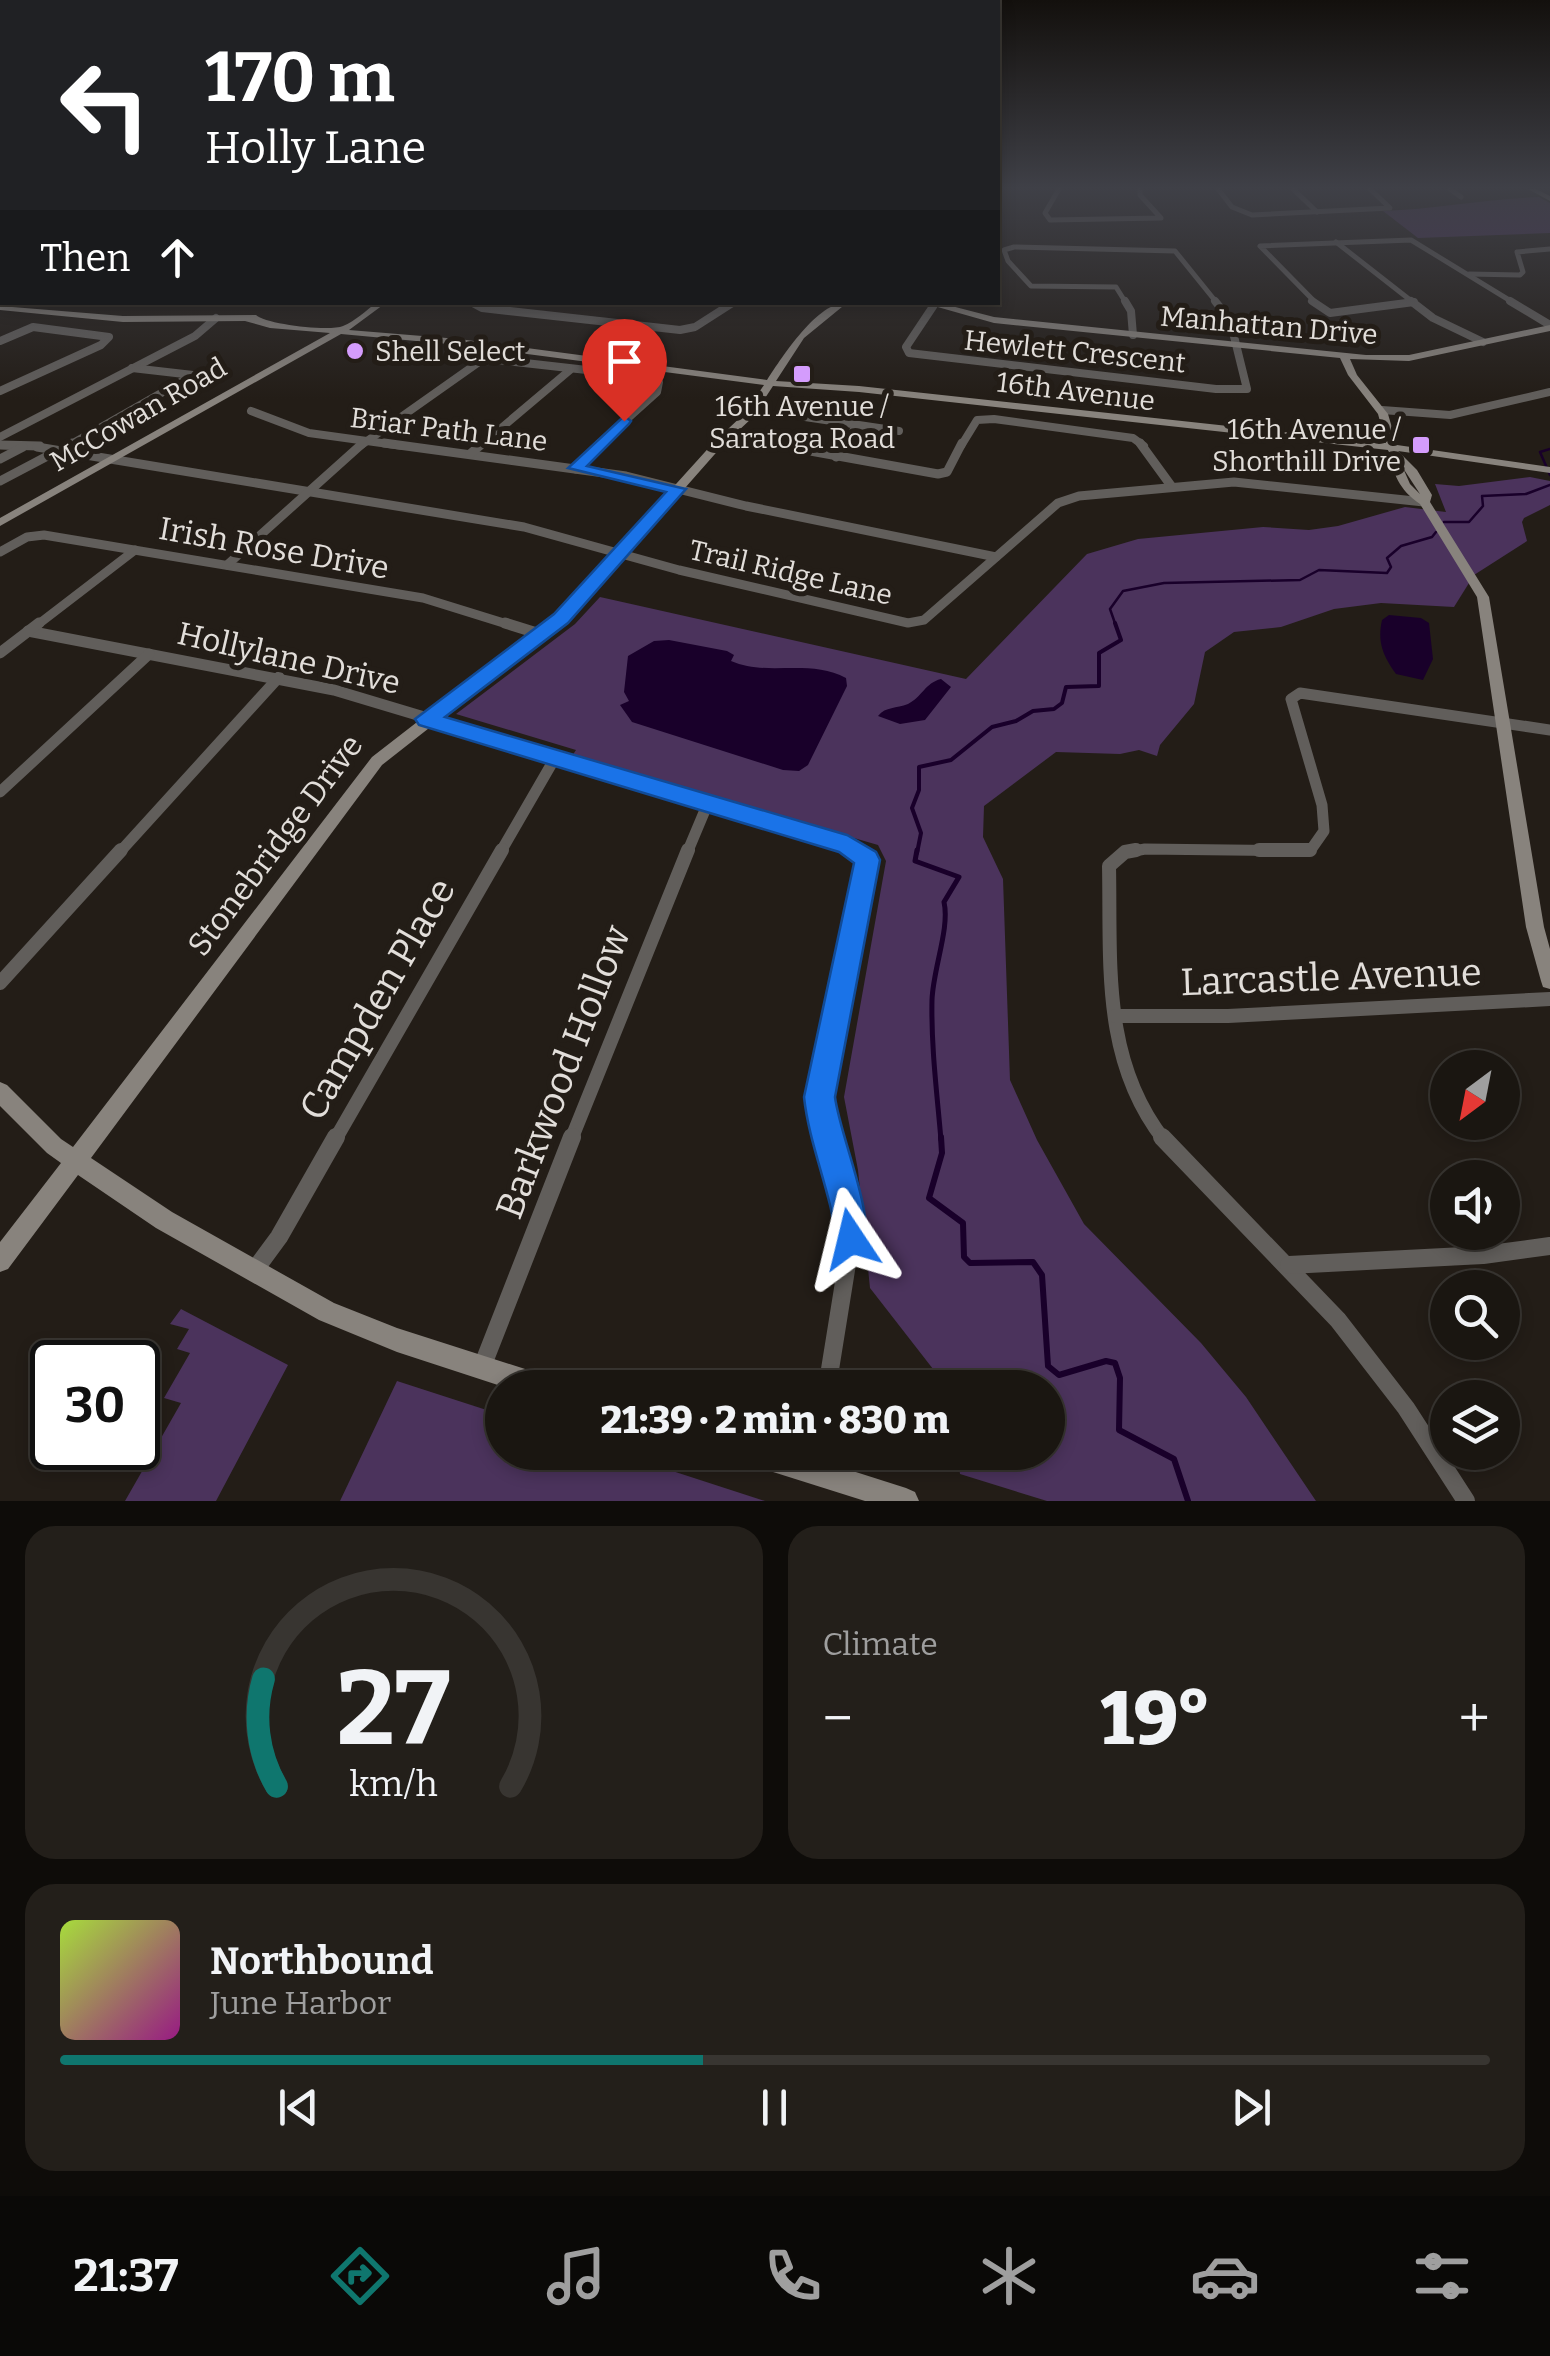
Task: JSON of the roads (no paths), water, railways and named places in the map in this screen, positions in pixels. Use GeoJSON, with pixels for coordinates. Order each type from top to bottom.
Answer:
{"type":"FeatureCollection","features":[{"type":"Feature","properties":{"kind":"street"},"geometry":{"type":"LineString","coordinates":[[1007,259],[1031,286],[1116,287],[1131,311],[1133,335]]}},
{"type":"Feature","properties":{"kind":"street"},"geometry":{"type":"LineString","coordinates":[[1182,259],[1224,308],[1235,345]]}},
{"type":"Feature","properties":{"kind":"street"},"geometry":{"type":"LineString","coordinates":[[1272,259],[1330,313],[1414,302]]}},
{"type":"Feature","properties":{"kind":"street"},"geometry":{"type":"LineString","coordinates":[[1358,259],[1438,321],[1483,342]]}},
{"type":"Feature","properties":{"kind":"street"},"geometry":{"type":"LineString","coordinates":[[1443,259],[1550,327]]}},
{"type":"Feature","properties":{"kind":"street"},"geometry":{"type":"LineString","coordinates":[[1469,274],[1520,275],[1523,272],[1519,259]]}},
{"type":"Feature","properties":{"kind":"street","name":"McCowan Road"},"geometry":{"type":"LineString","coordinates":[[0,523],[250,379],[264,375],[377,305]]}},
{"type":"Feature","properties":{"kind":"street"},"geometry":{"type":"LineString","coordinates":[[476,305],[680,330],[698,325],[729,305]]}},
{"type":"Feature","properties":{"kind":"street","name":"Stonebridge Drive"},"geometry":{"type":"LineString","coordinates":[[0,1261],[367,773],[392,746],[568,612],[748,416],[801,336],[840,305]]}},
{"type":"Feature","properties":{"kind":"street","name":"Hewlett Crescent"},"geometry":{"type":"LineString","coordinates":[[930,305],[906,347],[909,354],[1244,390],[1247,385],[1235,345]]}},
{"type":"Feature","properties":{"kind":"street","name":"Manhattan Drive"},"geometry":{"type":"LineString","coordinates":[[935,305],[994,320],[1344,356],[1409,358],[1550,327]]}},
{"type":"Feature","properties":{"kind":"street","name":"16th Avenue"},"geometry":{"type":"LineString","coordinates":[[0,308],[123,319],[245,318],[270,325],[338,327],[1287,438],[1311,446],[1395,451],[1464,464],[1484,462],[1550,470]]}},
{"type":"Feature","properties":{"kind":"street"},"geometry":{"type":"LineString","coordinates":[[0,437],[195,336],[216,318]]}},
{"type":"Feature","properties":{"kind":"street"},"geometry":{"type":"LineString","coordinates":[[0,341],[34,327],[109,337],[102,345],[0,391]]}},
{"type":"Feature","properties":{"kind":"street"},"geometry":{"type":"LineString","coordinates":[[1344,356],[1357,387],[1382,410],[1397,470],[1408,494],[1424,502],[1483,597],[1535,927],[1550,981]]}},
{"type":"Feature","properties":{"kind":"street"},"geometry":{"type":"LineString","coordinates":[[227,565],[365,440],[479,362],[498,360],[640,376],[660,385],[576,468]]}},
{"type":"Feature","properties":{"kind":"street"},"geometry":{"type":"LineString","coordinates":[[0,482],[193,375],[178,369],[152,372],[132,368]]}},
{"type":"Feature","properties":{"kind":"street"},"geometry":{"type":"LineString","coordinates":[[470,454],[570,370]]}},
{"type":"Feature","properties":{"kind":"street"},"geometry":{"type":"LineString","coordinates":[[1382,410],[1459,414],[1550,392]]}},
{"type":"Feature","properties":{"kind":"street","name":"Briar Path Lane"},"geometry":{"type":"LineString","coordinates":[[251,411],[298,431],[576,468],[996,557]]}},
{"type":"Feature","properties":{"kind":"street"},"geometry":{"type":"LineString","coordinates":[[805,417],[900,431]]}},
{"type":"Feature","properties":{"kind":"street"},"geometry":{"type":"LineString","coordinates":[[726,436],[938,474],[947,472],[972,425],[978,420],[994,419],[1133,438],[1144,446],[1172,487]]}},
{"type":"Feature","properties":{"kind":"street"},"geometry":{"type":"LineString","coordinates":[[836,456],[857,425]]}},
{"type":"Feature","properties":{"kind":"street","name":"Trail Ridge Lane"},"geometry":{"type":"LineString","coordinates":[[0,445],[62,449],[306,494],[524,527],[912,623],[924,620],[1058,503],[1079,496],[1234,482],[1424,502]]}},
{"type":"Feature","properties":{"kind":"street"},"geometry":{"type":"LineString","coordinates":[[0,459],[25,446]]}},
{"type":"Feature","properties":{"kind":"street","name":"Irish Rose Drive"},"geometry":{"type":"LineString","coordinates":[[0,552],[38,534],[423,598],[540,634]]}},
{"type":"Feature","properties":{"kind":"street"},"geometry":{"type":"LineString","coordinates":[[0,653],[135,550]]}},
{"type":"Feature","properties":{"kind":"street","name":"Hollylane Drive"},"geometry":{"type":"LineString","coordinates":[[28,631],[279,677],[847,844],[867,860],[820,1078],[824,1129],[848,1208],[851,1239],[829,1370]]}},
{"type":"Feature","properties":{"kind":"street"},"geometry":{"type":"LineString","coordinates":[[0,792],[149,654]]}},
{"type":"Feature","properties":{"kind":"street"},"geometry":{"type":"LineString","coordinates":[[0,984],[279,677]]}},
{"type":"Feature","properties":{"kind":"street"},"geometry":{"type":"LineString","coordinates":[[1466,1501],[1437,1453],[1353,1341],[1289,1266],[1173,1153],[1141,1106],[1123,1068],[1116,1016],[1109,866],[1115,857],[1145,849],[1310,852],[1324,831],[1322,804],[1292,699],[1300,693],[1550,730]]}},
{"type":"Feature","properties":{"kind":"street","name":"Campden Place"},"geometry":{"type":"LineString","coordinates":[[254,1272],[279,1237],[555,758]]}},
{"type":"Feature","properties":{"kind":"street","name":"Barkwood Hollow"},"geometry":{"type":"LineString","coordinates":[[482,1367],[642,957],[708,803]]}},
{"type":"Feature","properties":{"kind":"street","name":"Larcastle Avenue"},"geometry":{"type":"LineString","coordinates":[[1116,1016],[1228,1016],[1550,999]]}},
{"type":"Feature","properties":{"kind":"street"},"geometry":{"type":"LineString","coordinates":[[0,1092],[35,1130],[77,1161],[174,1226],[254,1272],[350,1322],[491,1370]]}},
{"type":"Feature","properties":{"kind":"street"},"geometry":{"type":"LineString","coordinates":[[1289,1266],[1483,1255],[1550,1246]]}},
{"type":"Feature","properties":{"kind":"street"},"geometry":{"type":"LineString","coordinates":[[832,1470],[906,1501]]}},
{"type":"Feature","properties":{"kind":"waterway"},"geometry":{"type":"LineString","coordinates":[[1550,449],[1540,452],[1550,475]]}},
{"type":"Feature","properties":{"kind":"waterway"},"geometry":{"type":"LineString","coordinates":[[1444,522],[1469,522],[1483,506],[1482,496],[1526,494],[1550,485]]}},
{"type":"Feature","properties":{"kind":"waterway"},"geometry":{"type":"LineString","coordinates":[[1116,626],[1110,609],[1123,591],[1164,583],[1300,580],[1319,570],[1387,573],[1391,567],[1387,558],[1401,546],[1432,537],[1436,532]]}},
{"type":"Feature","properties":{"kind":"waterway"},"geometry":{"type":"LineString","coordinates":[[917,853],[921,833],[912,808],[919,790],[919,767],[951,760],[992,727],[1016,721],[1033,711],[1054,709],[1062,703],[1066,687],[1099,686],[1099,653],[1121,640],[1115,623]]}},
{"type":"Feature","properties":{"kind":"waterway"},"geometry":{"type":"LineString","coordinates":[[917,850],[915,861],[959,877],[944,902],[945,924],[932,1000],[941,1140]]}},
{"type":"Feature","properties":{"kind":"waterway"},"geometry":{"type":"LineString","coordinates":[[941,1137],[942,1153],[929,1198],[963,1223],[964,1257],[970,1263],[1033,1262],[1042,1275],[1048,1366],[1059,1375],[1106,1361],[1115,1363],[1120,1378],[1119,1430],[1174,1459],[1188,1501]]}},
{"type":"Feature","properties":{"kind":"place","name":"Shell Select"},"geometry":{"type":"Point","coordinates":[355,351]}},
{"type":"Feature","properties":{"kind":"place","name":"16th Avenue / Saratoga Road"},"geometry":{"type":"Point","coordinates":[802,374]}},
{"type":"Feature","properties":{"kind":"place","name":"16th Avenue / Shorthill Drive"},"geometry":{"type":"Point","coordinates":[1421,445]}}]}
